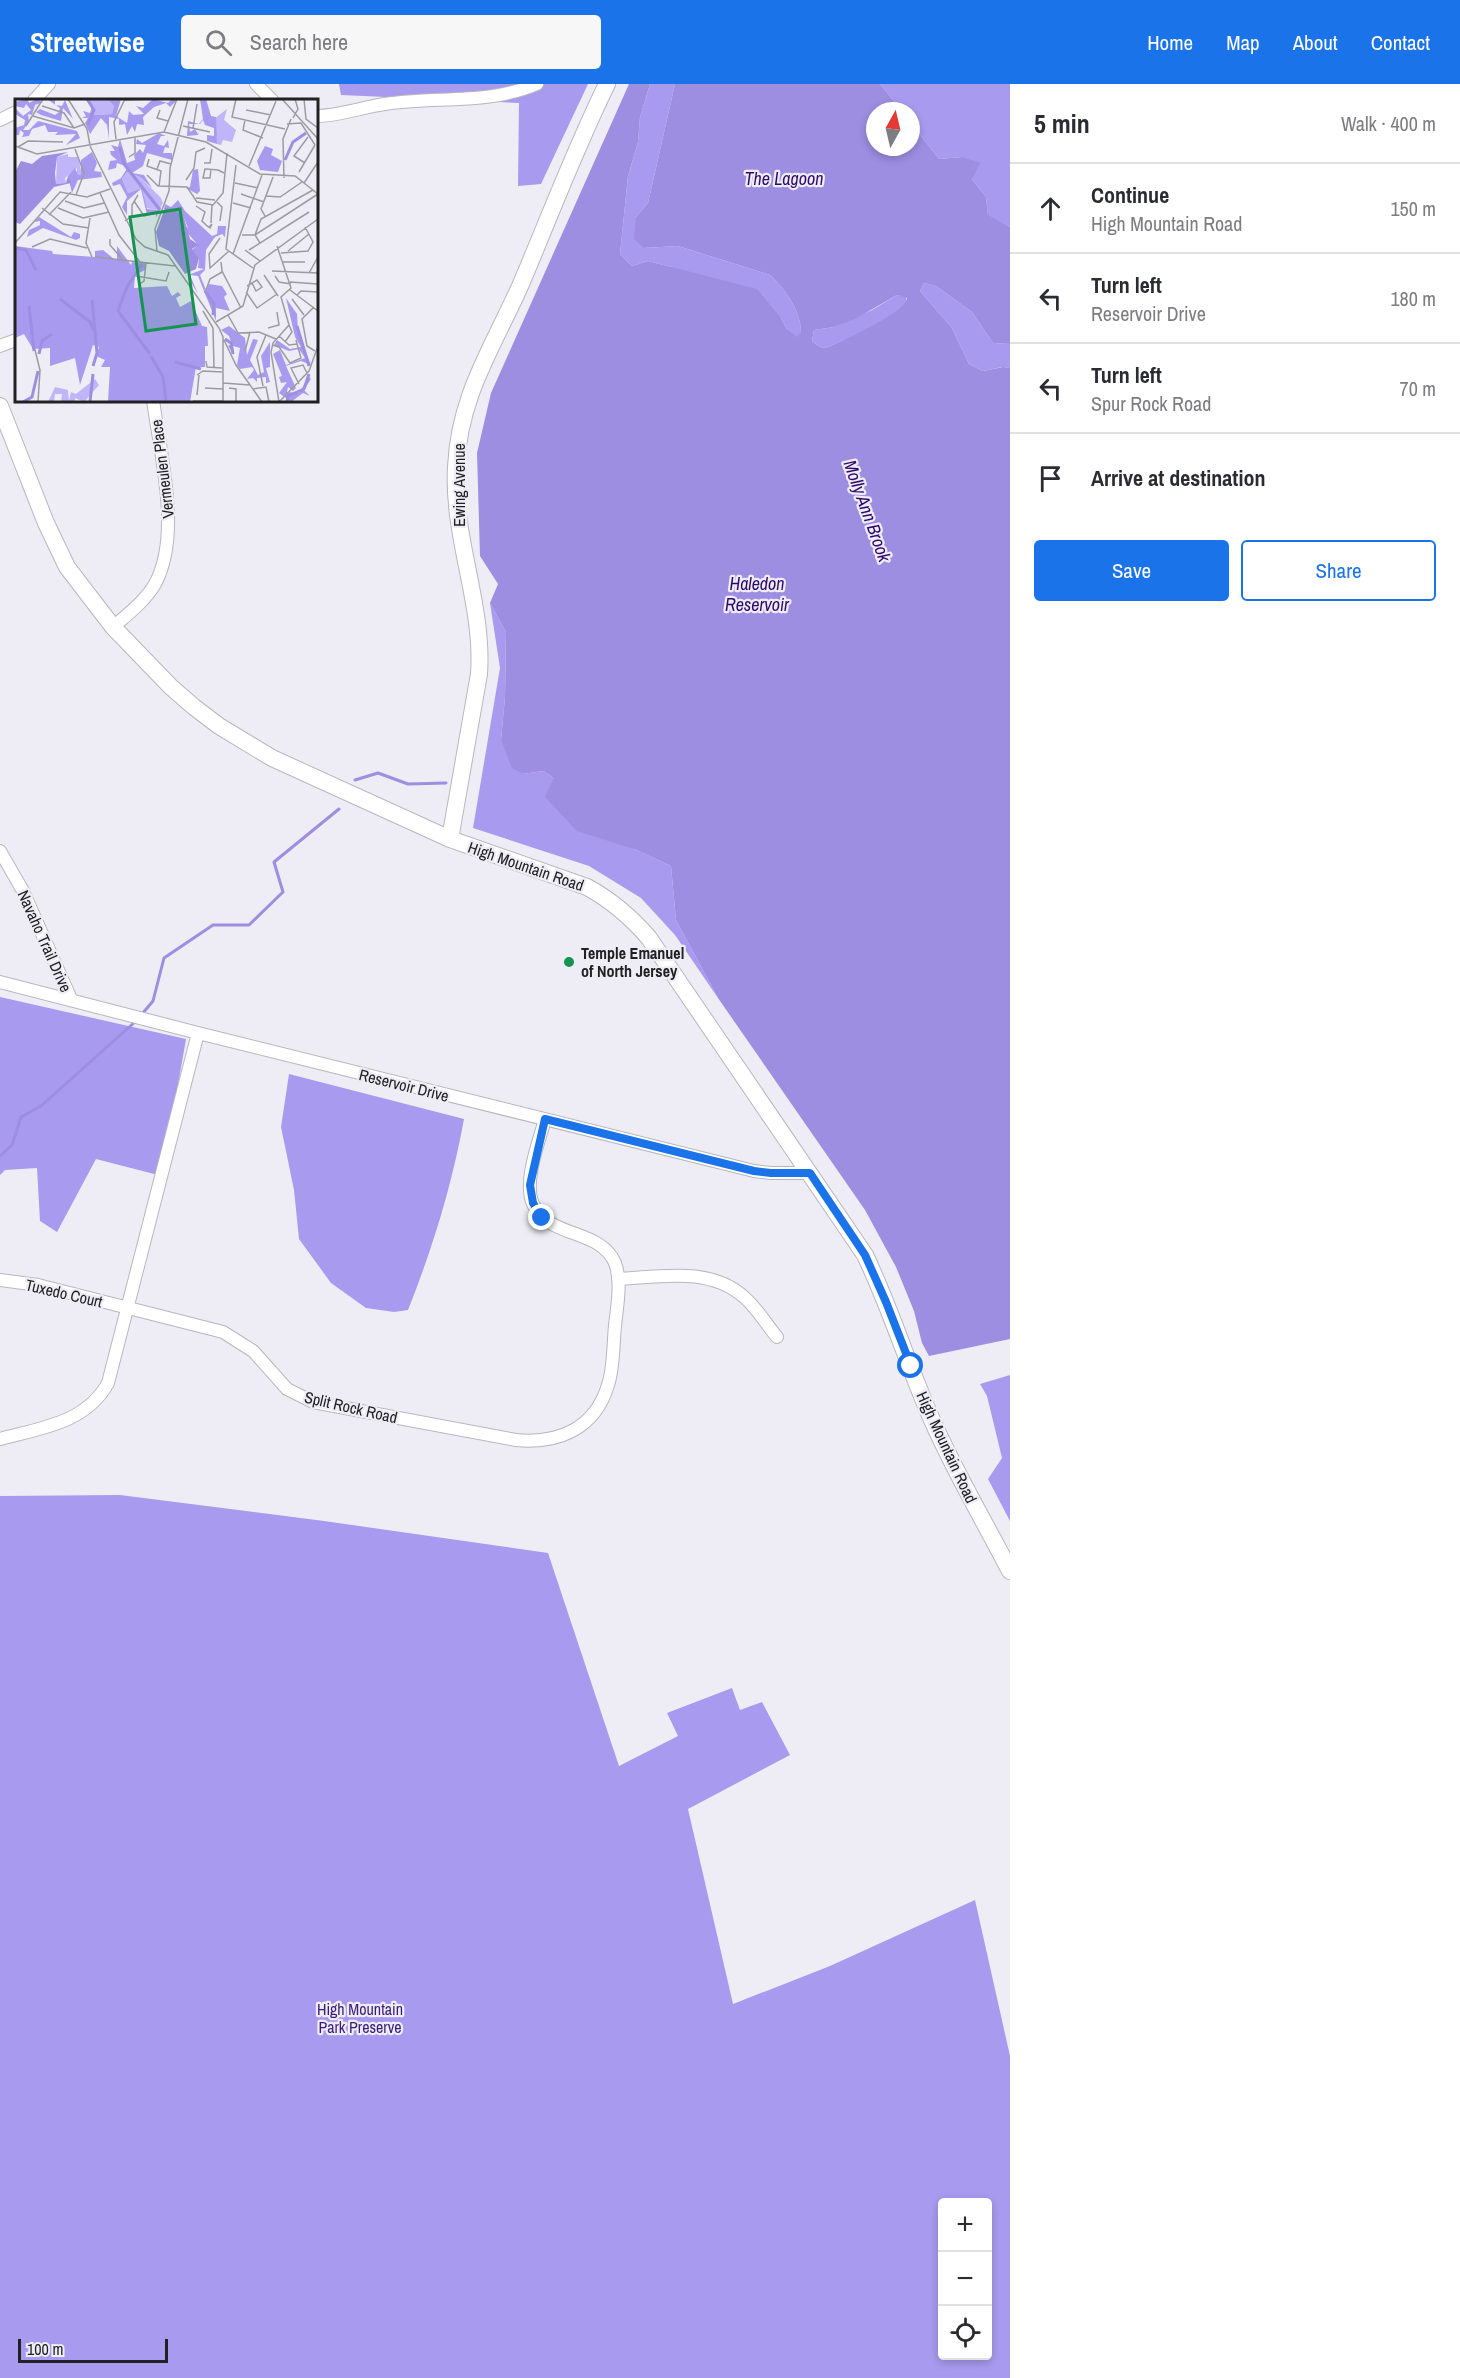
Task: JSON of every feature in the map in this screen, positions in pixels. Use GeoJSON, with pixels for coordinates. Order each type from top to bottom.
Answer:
{"type":"FeatureCollection","features":[{"type":"Feature","properties":{"kind":"main road","name":"Ewing Avenue"},"geometry":{"type":"LineString","coordinates":[[450,839],[479,674],[480,656],[479,635],[459,533],[456,498],[456,467],[462,418],[476,376],[518,289],[607,84]]}},
{"type":"Feature","properties":{"kind":"main road","name":"High Mountain Road"},"geometry":{"type":"LineString","coordinates":[[0,406],[54,543],[82,589],[113,627],[171,687],[211,720],[272,758],[450,839],[570,879],[606,897],[649,938],[868,1262],[886,1302],[931,1419],[1010,1571]]}},
{"type":"Feature","properties":{"kind":"street"},"geometry":{"type":"LineString","coordinates":[[35,99],[49,84]]}},
{"type":"Feature","properties":{"kind":"street"},"geometry":{"type":"LineString","coordinates":[[256,84],[271,99]]}},
{"type":"Feature","properties":{"kind":"street"},"geometry":{"type":"LineString","coordinates":[[318,116],[412,100],[488,98],[537,84]]}},
{"type":"Feature","properties":{"kind":"street"},"geometry":{"type":"LineString","coordinates":[[0,120],[15,112]]}},
{"type":"Feature","properties":{"kind":"street"},"geometry":{"type":"LineString","coordinates":[[0,346],[15,340]]}},
{"type":"Feature","properties":{"kind":"street","name":"Vermeulen Place"},"geometry":{"type":"LineString","coordinates":[[113,627],[146,596],[161,571],[166,551],[168,512],[153,402]]}},
{"type":"Feature","properties":{"kind":"street","name":"Navaho Trail Drive"},"geometry":{"type":"LineString","coordinates":[[0,851],[23,891],[71,999]]}},
{"type":"Feature","properties":{"kind":"street","name":"Reservoir Drive"},"geometry":{"type":"LineString","coordinates":[[0,982],[754,1171],[810,1173]]}},
{"type":"Feature","properties":{"kind":"street"},"geometry":{"type":"LineString","coordinates":[[0,1439],[61,1423],[81,1413],[103,1392],[111,1373],[198,1033]]}},
{"type":"Feature","properties":{"kind":"street"},"geometry":{"type":"LineString","coordinates":[[545,1119],[530,1185],[533,1203],[542,1218],[550,1224],[605,1248],[615,1264],[618,1280],[698,1276],[730,1286],[746,1298],[777,1337]]}},
{"type":"Feature","properties":{"kind":"street","name":"Tuxedo Court"},"geometry":{"type":"LineString","coordinates":[[0,1280],[38,1285],[128,1308]]}},
{"type":"Feature","properties":{"kind":"street","name":"Split Rock Road"},"geometry":{"type":"LineString","coordinates":[[128,1308],[212,1329],[233,1337],[253,1351],[287,1389],[313,1402],[535,1442],[557,1438],[576,1428],[592,1414],[604,1396],[611,1374],[618,1280]]}},
{"type":"Feature","properties":{"kind":"green space"},"geometry":{"type":"Polygon","coordinates":[[[339,84],[588,84],[541,184],[518,186],[519,103],[341,95],[339,84]]]}},
{"type":"Feature","properties":{"kind":"green space"},"geometry":{"type":"Polygon","coordinates":[[[650,84],[675,84],[648,203],[636,217],[644,248],[678,246],[770,275],[795,308],[801,332],[797,338],[786,328],[781,318],[671,267],[648,261],[632,266],[620,254],[628,176],[638,142],[640,117],[650,84]]]}},
{"type":"Feature","properties":{"kind":"green space"},"geometry":{"type":"Polygon","coordinates":[[[880,84],[1010,84],[1010,227],[988,216],[986,197],[972,179],[962,157],[939,159],[920,135],[920,102],[895,102],[880,84]]]}},
{"type":"Feature","properties":{"kind":"green space"},"geometry":{"type":"Polygon","coordinates":[[[924,283],[936,286],[972,312],[993,343],[1010,344],[1010,368],[1002,367],[983,371],[969,364],[952,328],[920,291],[924,283]]]}},
{"type":"Feature","properties":{"kind":"green space"},"geometry":{"type":"Polygon","coordinates":[[[897,295],[906,297],[907,303],[879,323],[826,348],[812,341],[814,330],[834,327],[872,310],[897,295]]]}},
{"type":"Feature","properties":{"kind":"green space"},"geometry":{"type":"Polygon","coordinates":[[[490,603],[506,632],[505,697],[501,740],[523,774],[543,771],[554,778],[634,849],[671,866],[676,920],[718,998],[675,935],[641,898],[589,866],[473,828],[500,668],[490,603]]]}},
{"type":"Feature","properties":{"kind":"green space"},"geometry":{"type":"Polygon","coordinates":[[[0,997],[186,1039],[162,1176],[96,1159],[57,1232],[40,1221],[37,1168],[5,1170],[0,1175],[0,997]]]}},
{"type":"Feature","properties":{"kind":"green space"},"geometry":{"type":"Polygon","coordinates":[[[289,1074],[464,1119],[441,1216],[408,1310],[394,1312],[366,1308],[331,1283],[299,1239],[294,1190],[281,1127],[289,1074]]]}},
{"type":"Feature","properties":{"kind":"green space"},"geometry":{"type":"Polygon","coordinates":[[[1010,1375],[1010,1521],[988,1479],[1002,1458],[987,1396],[980,1384],[1010,1375]]]}},
{"type":"Feature","properties":{"kind":"green space","name":"High Mountain Park Preserve"},"geometry":{"type":"Polygon","coordinates":[[[120,1495],[548,1553],[619,1766],[678,1736],[667,1713],[732,1688],[740,1710],[762,1702],[790,1755],[688,1809],[733,2004],[830,1966],[975,1900],[1010,2056],[1010,2378],[0,2378],[0,1496],[120,1495]]]}},
{"type":"Feature","properties":{"kind":"water","name":"Haledon Reservoir"},"geometry":{"type":"Polygon","coordinates":[[[629,84],[650,84],[640,117],[638,142],[628,176],[620,254],[632,266],[648,261],[757,289],[781,318],[786,328],[797,337],[801,332],[795,308],[770,275],[678,246],[644,248],[634,239],[636,217],[648,203],[675,84],[880,84],[895,102],[866,102],[866,156],[920,156],[920,135],[939,159],[962,157],[980,163],[972,179],[986,197],[988,215],[1010,227],[1010,344],[993,343],[972,312],[936,286],[924,283],[920,291],[952,328],[969,364],[983,371],[1010,368],[1010,1339],[929,1356],[922,1343],[914,1311],[896,1267],[865,1210],[718,998],[676,920],[671,866],[634,849],[577,831],[545,797],[554,778],[543,771],[523,774],[512,768],[501,740],[505,697],[506,632],[490,603],[498,584],[480,556],[477,453],[491,393],[629,84]],[[897,295],[855,319],[834,327],[814,330],[812,341],[826,348],[885,319],[904,304],[907,298],[897,295]]]}},
{"type":"Feature","properties":{"kind":"waterway"},"geometry":{"type":"LineString","coordinates":[[355,780],[378,773],[408,784],[446,783]]}},
{"type":"Feature","properties":{"kind":"waterway"},"geometry":{"type":"LineString","coordinates":[[142,1014],[153,1001],[164,958],[213,925],[249,925],[283,892],[274,862],[339,809]]}},
{"type":"Feature","properties":{"kind":"waterway"},"geometry":{"type":"LineString","coordinates":[[0,1156],[12,1145],[21,1117],[41,1106],[136,1021]]}},
{"type":"Feature","properties":{"kind":"place","name":"Temple Emanuel of North Jersey"},"geometry":{"type":"Point","coordinates":[569,962]}},
{"type":"Feature","properties":{"kind":"route"},"geometry":{"type":"LineString","coordinates":[[542,1218],[533,1203],[530,1185],[545,1119],[754,1171],[783,1174],[810,1173],[865,1255],[911,1366]]}},
{"type":"Feature","properties":{"kind":"water label","name":"The Lagoon"},"geometry":{"type":"Point","coordinates":[784,179]}},
{"type":"Feature","properties":{"kind":"water label","name":"Molly Ann Brook"},"geometry":{"type":"Point","coordinates":[867,511]}}]}
